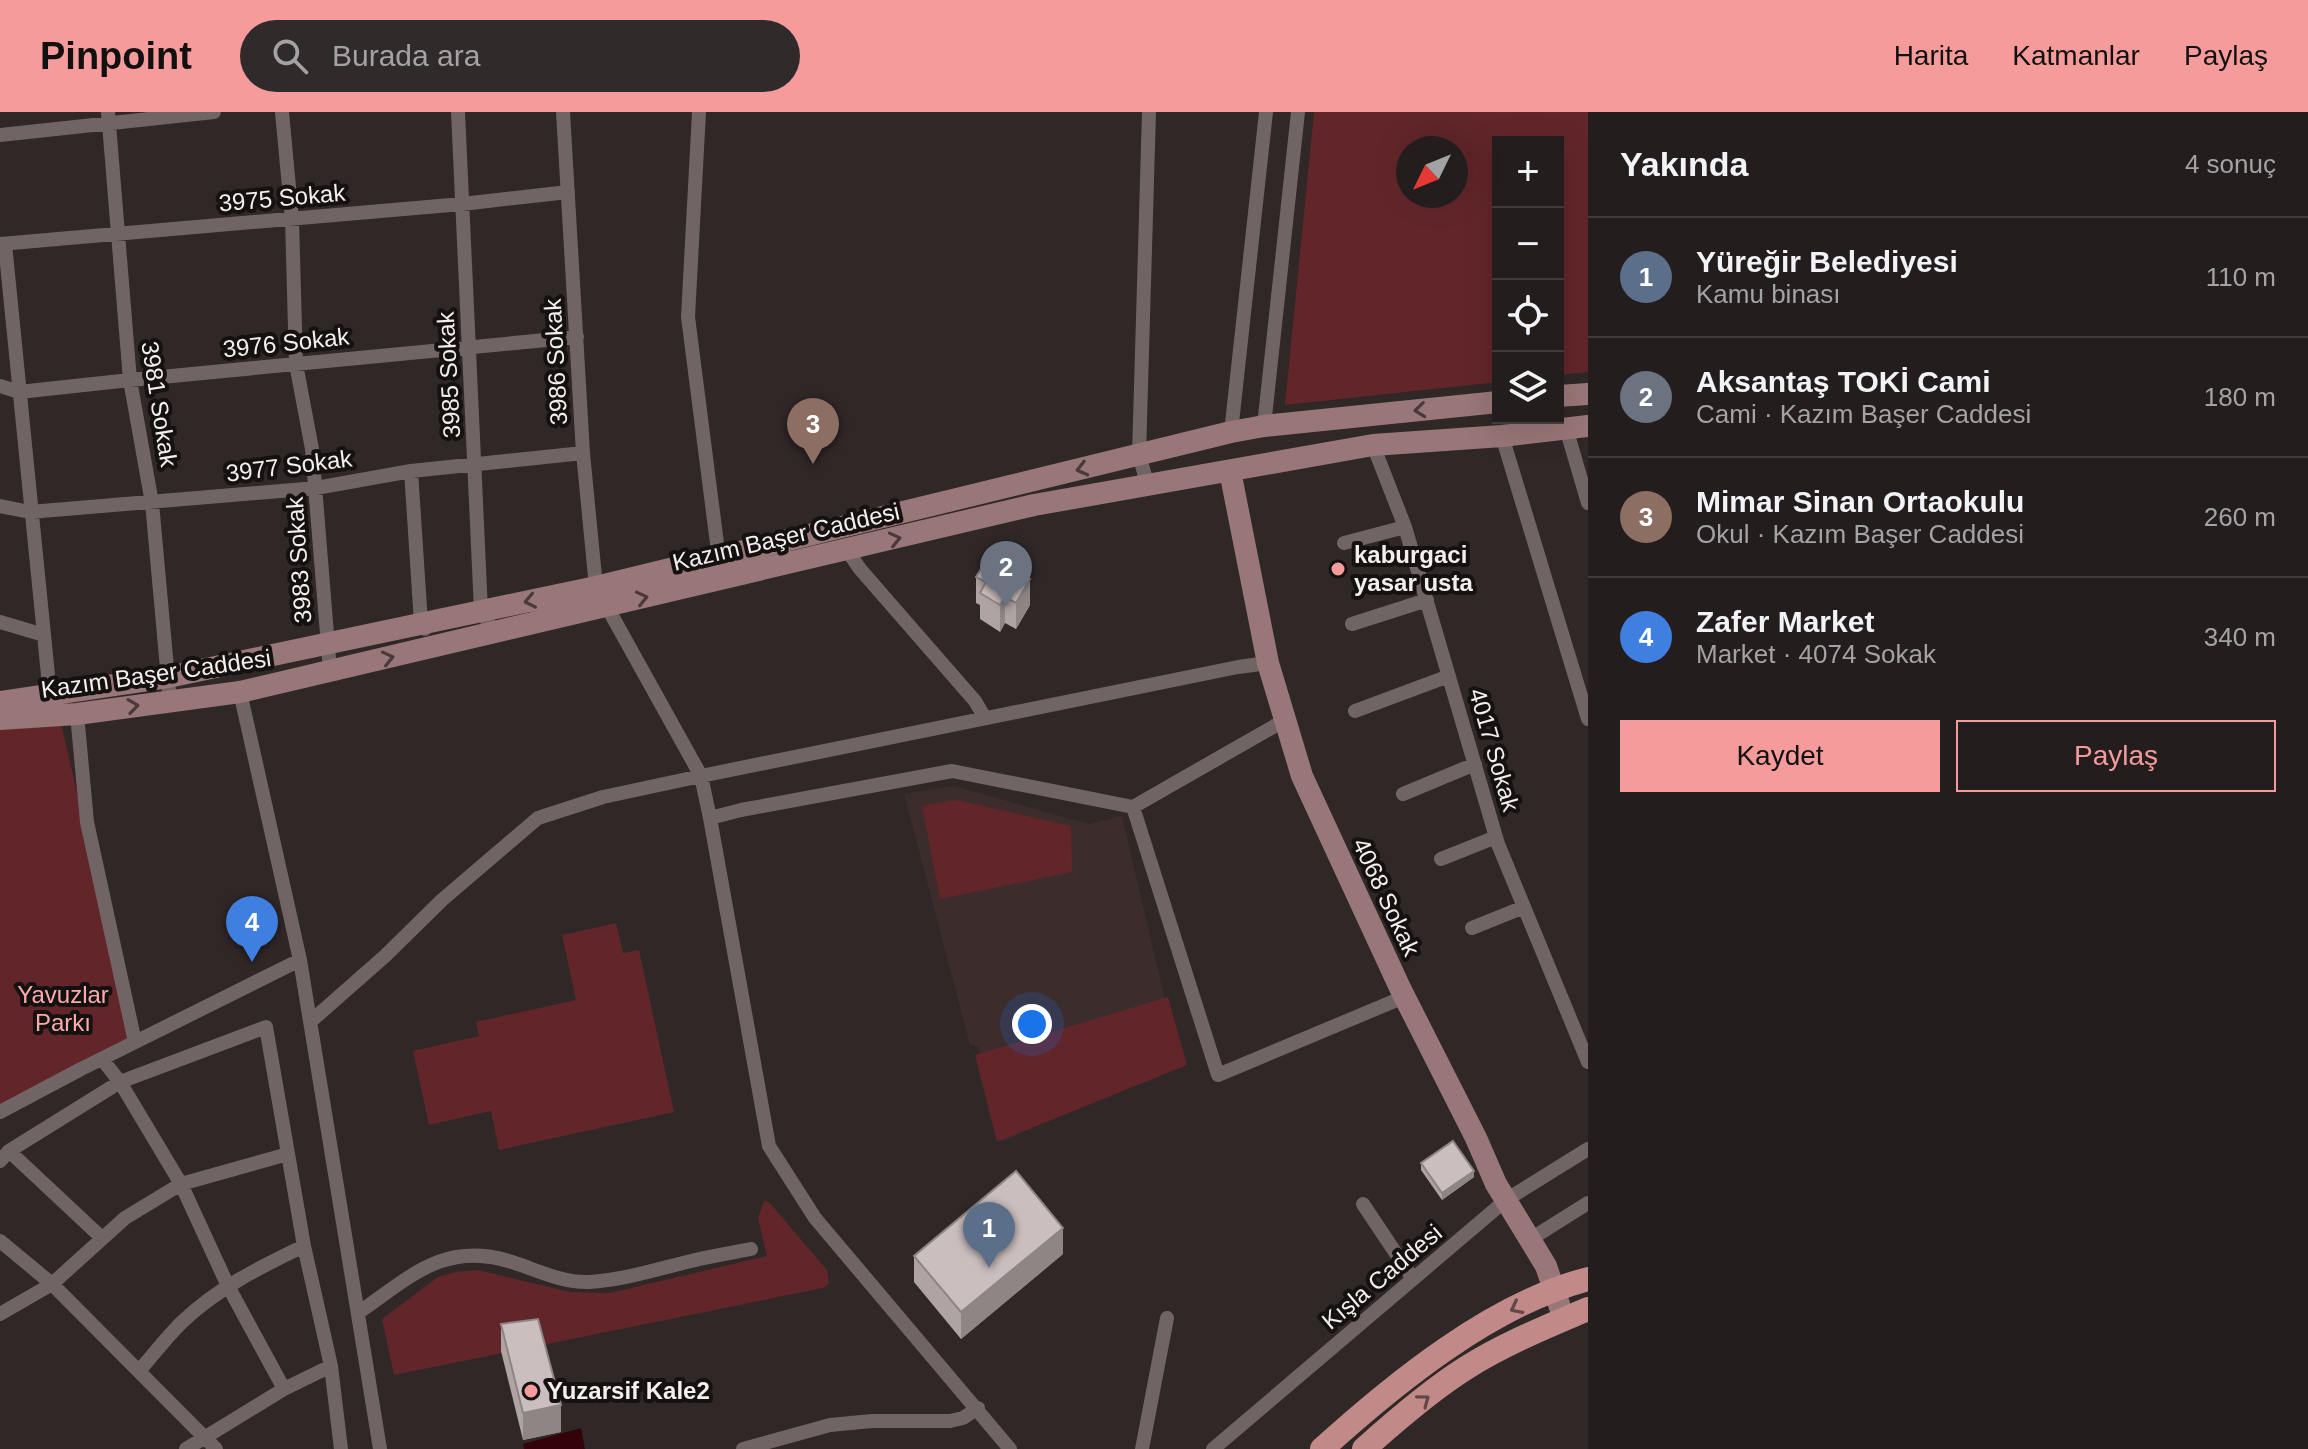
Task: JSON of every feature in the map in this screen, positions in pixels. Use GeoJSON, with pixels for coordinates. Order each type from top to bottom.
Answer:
{"type":"FeatureCollection","features":[{"type":"Feature","properties":{"kind":"main road"},"geometry":{"type":"LineString","coordinates":[[1564,396],[1588,394]]}},
{"type":"Feature","properties":{"kind":"main road","name":"Kazım Başer Caddesi"},"geometry":{"type":"LineString","coordinates":[[0,719],[77,714],[240,692],[495,633],[719,559],[1231,432],[1492,403]]}},
{"type":"Feature","properties":{"kind":"main road","name":"Kazım Başer Caddesi"},"geometry":{"type":"LineString","coordinates":[[0,702],[168,677],[481,611],[601,597],[847,550],[1034,505],[1373,445],[1577,427]]}},
{"type":"Feature","properties":{"kind":"main road","name":"4068 Sokak"},"geometry":{"type":"LineString","coordinates":[[1230,471],[1268,663],[1302,776],[1404,997],[1506,1200],[1546,1266],[1564,1319]]}},
{"type":"Feature","properties":{"kind":"main road"},"geometry":{"type":"LineString","coordinates":[[1322,1449],[1368,1408],[1453,1345],[1512,1309],[1588,1279]]}},
{"type":"Feature","properties":{"kind":"main road"},"geometry":{"type":"LineString","coordinates":[[1364,1449],[1465,1369],[1534,1331],[1588,1309]]}},
{"type":"Feature","properties":{"kind":"street"},"geometry":{"type":"LineString","coordinates":[[0,135],[108,118],[214,112]]}},
{"type":"Feature","properties":{"kind":"street","name":"3983 Sokak"},"geometry":{"type":"LineString","coordinates":[[282,112],[292,219],[296,364],[312,449],[330,671]]}},
{"type":"Feature","properties":{"kind":"street","name":"3985 Sokak"},"geometry":{"type":"LineString","coordinates":[[458,112],[481,611]]}},
{"type":"Feature","properties":{"kind":"street","name":"3986 Sokak"},"geometry":{"type":"LineString","coordinates":[[563,112],[583,453],[601,597]]}},
{"type":"Feature","properties":{"kind":"street"},"geometry":{"type":"LineString","coordinates":[[699,112],[688,317],[719,559]]}},
{"type":"Feature","properties":{"kind":"street"},"geometry":{"type":"LineString","coordinates":[[1148,486],[1139,455],[1149,112]]}},
{"type":"Feature","properties":{"kind":"street"},"geometry":{"type":"LineString","coordinates":[[1231,432],[1266,112]]}},
{"type":"Feature","properties":{"kind":"street"},"geometry":{"type":"LineString","coordinates":[[1264,426],[1298,112]]}},
{"type":"Feature","properties":{"kind":"street","name":"3981 Sokak"},"geometry":{"type":"LineString","coordinates":[[108,118],[130,380],[152,503],[170,701]]}},
{"type":"Feature","properties":{"kind":"street","name":"3975 Sokak"},"geometry":{"type":"LineString","coordinates":[[2,244],[568,192]]}},
{"type":"Feature","properties":{"kind":"street"},"geometry":{"type":"LineString","coordinates":[[2,244],[50,695]]}},
{"type":"Feature","properties":{"kind":"street","name":"3976 Sokak"},"geometry":{"type":"LineString","coordinates":[[0,386],[19,392],[577,337]]}},
{"type":"Feature","properties":{"kind":"street"},"geometry":{"type":"LineString","coordinates":[[1577,427],[1588,503]]}},
{"type":"Feature","properties":{"kind":"street"},"geometry":{"type":"LineString","coordinates":[[1502,436],[1588,719]]}},
{"type":"Feature","properties":{"kind":"street","name":"4017 Sokak"},"geometry":{"type":"LineString","coordinates":[[1373,445],[1405,527],[1496,837],[1588,1062]]}},
{"type":"Feature","properties":{"kind":"street","name":"3977 Sokak"},"geometry":{"type":"LineString","coordinates":[[0,506],[30,512],[152,503],[316,488],[411,471],[583,453]]}},
{"type":"Feature","properties":{"kind":"street"},"geometry":{"type":"LineString","coordinates":[[411,471],[421,623],[437,646]]}},
{"type":"Feature","properties":{"kind":"street"},"geometry":{"type":"LineString","coordinates":[[1344,543],[1405,527]]}},
{"type":"Feature","properties":{"kind":"street"},"geometry":{"type":"LineString","coordinates":[[847,550],[975,701],[985,718]]}},
{"type":"Feature","properties":{"kind":"street"},"geometry":{"type":"LineString","coordinates":[[601,597],[701,776],[769,1146],[815,1218],[1010,1449]]}},
{"type":"Feature","properties":{"kind":"street"},"geometry":{"type":"LineString","coordinates":[[1352,624],[1427,600]]}},
{"type":"Feature","properties":{"kind":"street"},"geometry":{"type":"LineString","coordinates":[[481,611],[495,633]]}},
{"type":"Feature","properties":{"kind":"street"},"geometry":{"type":"LineString","coordinates":[[0,622],[44,635]]}},
{"type":"Feature","properties":{"kind":"street"},"geometry":{"type":"LineString","coordinates":[[310,1022],[385,956],[442,900],[538,818],[603,797],[701,776],[1268,663]]}},
{"type":"Feature","properties":{"kind":"street"},"geometry":{"type":"LineString","coordinates":[[1355,711],[1449,676]]}},
{"type":"Feature","properties":{"kind":"street"},"geometry":{"type":"LineString","coordinates":[[240,692],[300,960],[380,1449]]}},
{"type":"Feature","properties":{"kind":"street"},"geometry":{"type":"LineString","coordinates":[[77,714],[87,822],[135,1042]]}},
{"type":"Feature","properties":{"kind":"street"},"geometry":{"type":"LineString","coordinates":[[710,818],[952,771],[1133,807],[1285,720]]}},
{"type":"Feature","properties":{"kind":"street"},"geometry":{"type":"LineString","coordinates":[[1403,794],[1475,764]]}},
{"type":"Feature","properties":{"kind":"street"},"geometry":{"type":"LineString","coordinates":[[1133,807],[1218,1075],[1404,997]]}},
{"type":"Feature","properties":{"kind":"street"},"geometry":{"type":"LineString","coordinates":[[1441,859],[1496,837]]}},
{"type":"Feature","properties":{"kind":"street"},"geometry":{"type":"LineString","coordinates":[[1472,928],[1524,907]]}},
{"type":"Feature","properties":{"kind":"street"},"geometry":{"type":"LineString","coordinates":[[0,1112],[300,960]]}},
{"type":"Feature","properties":{"kind":"street"},"geometry":{"type":"LineString","coordinates":[[102,1238],[4,1156],[120,1082],[266,1027],[304,1246],[331,1366],[341,1449]]}},
{"type":"Feature","properties":{"kind":"street"},"geometry":{"type":"LineString","coordinates":[[102,1059],[120,1082],[181,1184],[228,1286],[284,1389]]}},
{"type":"Feature","properties":{"kind":"street","name":"Kışla Caddesi"},"geometry":{"type":"LineString","coordinates":[[1213,1449],[1506,1200],[1588,1149]]}},
{"type":"Feature","properties":{"kind":"street"},"geometry":{"type":"LineString","coordinates":[[0,1314],[52,1284],[125,1218],[181,1184],[288,1154]]}},
{"type":"Feature","properties":{"kind":"street"},"geometry":{"type":"LineString","coordinates":[[1529,1240],[1588,1203]]}},
{"type":"Feature","properties":{"kind":"street"},"geometry":{"type":"LineString","coordinates":[[1363,1204],[1413,1279]]}},
{"type":"Feature","properties":{"kind":"street"},"geometry":{"type":"LineString","coordinates":[[0,1241],[52,1284],[210,1444]]}},
{"type":"Feature","properties":{"kind":"street"},"geometry":{"type":"LineString","coordinates":[[139,1371],[181,1323],[216,1293],[304,1246]]}},
{"type":"Feature","properties":{"kind":"street"},"geometry":{"type":"LineString","coordinates":[[358,1313],[422,1268],[452,1258],[492,1257],[563,1279],[585,1282],[626,1277],[751,1249]]}},
{"type":"Feature","properties":{"kind":"street"},"geometry":{"type":"LineString","coordinates":[[1142,1449],[1167,1318]]}},
{"type":"Feature","properties":{"kind":"street"},"geometry":{"type":"LineString","coordinates":[[186,1449],[210,1444],[284,1389],[331,1366]]}},
{"type":"Feature","properties":{"kind":"street"},"geometry":{"type":"LineString","coordinates":[[743,1449],[830,1425],[872,1421],[950,1421],[963,1418],[978,1408]]}},
{"type":"Feature","properties":{"kind":"shaded area"},"geometry":{"type":"Polygon","coordinates":[[[954,786],[1089,824],[1122,816],[1180,1064],[1003,1141],[978,1047],[970,1045],[904,794],[954,786]]]}},
{"type":"Feature","properties":{"kind":"shaded area"},"geometry":{"type":"Polygon","coordinates":[[[581,1428],[585,1449],[524,1449],[523,1444],[581,1428]]]}},
{"type":"Feature","properties":{"kind":"green space"},"geometry":{"type":"Polygon","coordinates":[[[1314,112],[1588,112],[1588,372],[1564,374],[1564,136],[1492,136],[1492,383],[1285,405],[1314,112]]]}},
{"type":"Feature","properties":{"kind":"green space","name":"Yavuzlar Parkı"},"geometry":{"type":"Polygon","coordinates":[[[59,715],[135,1042],[0,1113],[0,721],[59,715]]]}},
{"type":"Feature","properties":{"kind":"green space"},"geometry":{"type":"Polygon","coordinates":[[[957,800],[1071,826],[1072,872],[940,899],[922,806],[957,800]]]}},
{"type":"Feature","properties":{"kind":"green space"},"geometry":{"type":"Polygon","coordinates":[[[616,923],[623,953],[639,950],[674,1112],[499,1150],[491,1111],[429,1125],[413,1051],[479,1036],[476,1022],[576,1000],[562,935],[616,923]]]}},
{"type":"Feature","properties":{"kind":"green space"},"geometry":{"type":"Polygon","coordinates":[[[1168,997],[1187,1065],[997,1142],[975,1055],[1168,997]]]}},
{"type":"Feature","properties":{"kind":"green space"},"geometry":{"type":"Polygon","coordinates":[[[764,1201],[769,1202],[827,1270],[829,1284],[823,1288],[394,1375],[382,1319],[438,1277],[478,1270],[570,1292],[610,1293],[767,1256],[758,1218],[764,1201]]]}},
{"type":"Feature","properties":{"kind":"building"},"geometry":{"type":"Polygon","coordinates":[[[990,554],[1000,560],[1003,555],[1011,559],[1017,556],[1018,563],[1025,567],[1022,573],[1030,579],[1016,603],[1005,597],[1000,605],[980,593],[986,582],[976,577],[990,554]]]}},
{"type":"Feature","properties":{"kind":"building"},"geometry":{"type":"Polygon","coordinates":[[[1453,1141],[1474,1171],[1442,1193],[1421,1163],[1453,1141]]]}},
{"type":"Feature","properties":{"kind":"building"},"geometry":{"type":"Polygon","coordinates":[[[1016,1171],[1063,1228],[961,1312],[914,1256],[1016,1171]]]}},
{"type":"Feature","properties":{"kind":"building"},"geometry":{"type":"Polygon","coordinates":[[[538,1319],[561,1405],[523,1413],[501,1324],[538,1319]]]}},
{"type":"Feature","properties":{"kind":"place","name":"Mimar Sinan Ortaokulu"},"geometry":{"type":"Point","coordinates":[813,464]}},
{"type":"Feature","properties":{"kind":"place","name":"kaburgaci yasar usta"},"geometry":{"type":"Point","coordinates":[1338,569]}},
{"type":"Feature","properties":{"kind":"place","name":"Aksantaş TOKİ Cami"},"geometry":{"type":"Point","coordinates":[1006,607]}},
{"type":"Feature","properties":{"kind":"place","name":"Zafer Market"},"geometry":{"type":"Point","coordinates":[252,962]}},
{"type":"Feature","properties":{"kind":"place","name":"Yüreğir Belediyesi"},"geometry":{"type":"Point","coordinates":[989,1268]}},
{"type":"Feature","properties":{"kind":"place","name":"Yuzarsif Kale2"},"geometry":{"type":"Point","coordinates":[531,1391]}}]}
